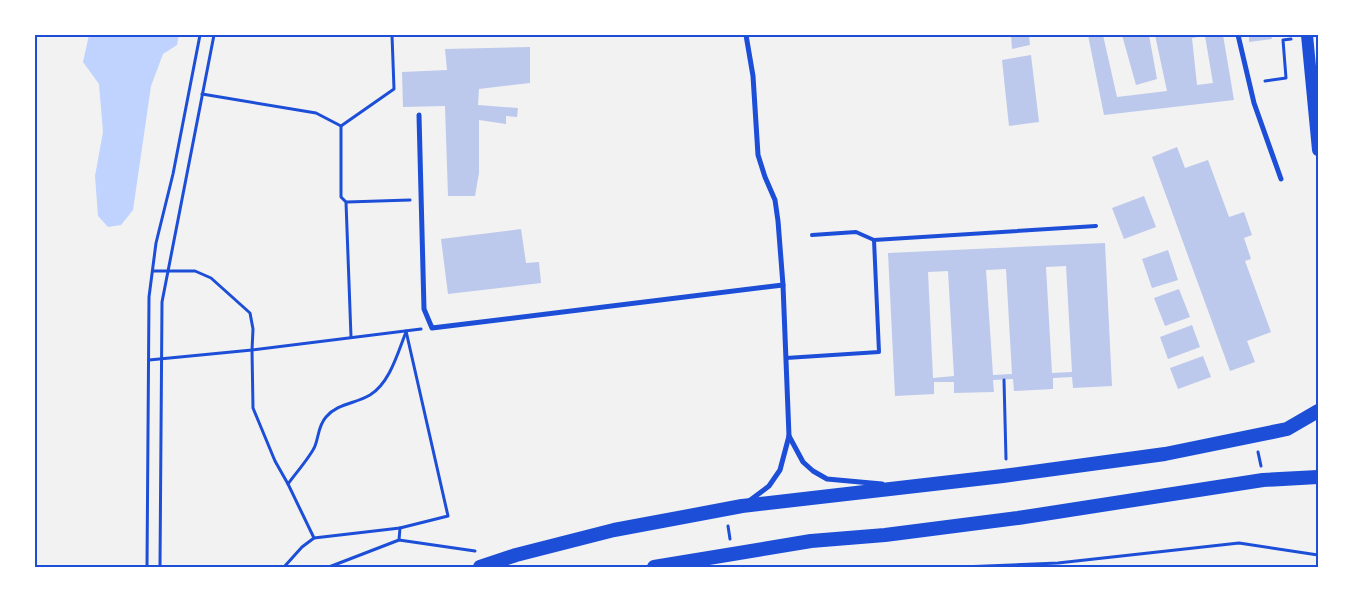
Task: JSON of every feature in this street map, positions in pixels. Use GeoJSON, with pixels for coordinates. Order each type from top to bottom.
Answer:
{"type":"FeatureCollection","features":[{"type":"Feature","properties":{"kind":"highway"},"geometry":{"type":"LineString","coordinates":[[480,567],[516,554],[614,530],[742,506],[910,487],[1165,454],[1287,429],[1318,411]]}},
{"type":"Feature","properties":{"kind":"highway"},"geometry":{"type":"LineString","coordinates":[[654,567],[811,542],[885,535],[1018,518],[1263,480],[1318,477]]}},
{"type":"Feature","properties":{"kind":"main road"},"geometry":{"type":"LineString","coordinates":[[1306,35],[1318,150]]}},
{"type":"Feature","properties":{"kind":"street"},"geometry":{"type":"LineString","coordinates":[[742,506],[769,486],[780,470],[789,436],[783,285],[778,221],[775,200],[764,177],[758,155],[753,76],[746,35]]}},
{"type":"Feature","properties":{"kind":"street"},"geometry":{"type":"LineString","coordinates":[[1238,35],[1254,103],[1281,179]]}},
{"type":"Feature","properties":{"kind":"street"},"geometry":{"type":"LineString","coordinates":[[419,115],[424,309],[432,328],[783,285]]}},
{"type":"Feature","properties":{"kind":"street"},"geometry":{"type":"LineString","coordinates":[[789,436],[803,462],[813,471],[827,479],[910,487]]}},
{"type":"Feature","properties":{"kind":"lane"},"geometry":{"type":"LineString","coordinates":[[812,235],[856,232],[874,240],[1096,226]]}},
{"type":"Feature","properties":{"kind":"lane"},"geometry":{"type":"LineString","coordinates":[[786,358],[879,352],[874,240]]}},
{"type":"Feature","properties":{"kind":"path"},"geometry":{"type":"LineString","coordinates":[[147,567],[150,297],[156,243],[173,174],[200,35]]}},
{"type":"Feature","properties":{"kind":"path"},"geometry":{"type":"LineString","coordinates":[[160,567],[162,302],[214,35]]}},
{"type":"Feature","properties":{"kind":"path"},"geometry":{"type":"LineString","coordinates":[[341,126],[394,89],[392,35]]}},
{"type":"Feature","properties":{"kind":"path"},"geometry":{"type":"LineString","coordinates":[[1265,81],[1286,78],[1283,40],[1292,39]]}},
{"type":"Feature","properties":{"kind":"path"},"geometry":{"type":"LineString","coordinates":[[202,94],[316,113],[341,126]]}},
{"type":"Feature","properties":{"kind":"path"},"geometry":{"type":"LineString","coordinates":[[341,126],[341,197],[346,202],[351,337]]}},
{"type":"Feature","properties":{"kind":"path"},"geometry":{"type":"LineString","coordinates":[[346,202],[421,200]]}},
{"type":"Feature","properties":{"kind":"path"},"geometry":{"type":"LineString","coordinates":[[153,271],[195,272],[211,278],[250,312],[253,329],[253,408],[275,462],[288,484],[314,538]]}},
{"type":"Feature","properties":{"kind":"path"},"geometry":{"type":"LineString","coordinates":[[149,360],[252,350],[432,328]]}},
{"type":"Feature","properties":{"kind":"path"},"geometry":{"type":"LineString","coordinates":[[288,484],[315,446],[318,429],[325,417],[339,406],[371,395],[383,382],[393,365],[406,331]]}},
{"type":"Feature","properties":{"kind":"path"},"geometry":{"type":"LineString","coordinates":[[284,567],[302,547],[314,538],[400,528],[448,516],[406,331]]}},
{"type":"Feature","properties":{"kind":"path"},"geometry":{"type":"LineString","coordinates":[[1004,380],[1006,454]]}},
{"type":"Feature","properties":{"kind":"path"},"geometry":{"type":"LineString","coordinates":[[1257,446],[1262,471]]}},
{"type":"Feature","properties":{"kind":"path"},"geometry":{"type":"LineString","coordinates":[[727,519],[731,542]]}},
{"type":"Feature","properties":{"kind":"path"},"geometry":{"type":"LineString","coordinates":[[399,540],[400,528]]}},
{"type":"Feature","properties":{"kind":"path"},"geometry":{"type":"LineString","coordinates":[[329,567],[399,540],[476,551]]}},
{"type":"Feature","properties":{"kind":"path"},"geometry":{"type":"LineString","coordinates":[[960,567],[1058,563],[1240,543],[1318,555]]}},
{"type":"Feature","properties":{"kind":"water"},"geometry":{"type":"Polygon","coordinates":[[[89,35],[179,35],[177,45],[163,54],[151,86],[133,210],[121,225],[108,227],[98,216],[95,176],[103,132],[99,84],[83,62],[89,35]]]}},
{"type":"Feature","properties":{"kind":"building"},"geometry":{"type":"Polygon","coordinates":[[[1011,35],[1029,35],[1030,45],[1012,49],[1011,35]]]}},
{"type":"Feature","properties":{"kind":"building"},"geometry":{"type":"Polygon","coordinates":[[[1088,35],[1103,35],[1117,97],[1167,91],[1155,35],[1223,35],[1234,100],[1104,115],[1088,35]],[[1205,36],[1192,38],[1197,85],[1213,83],[1205,36]]]}},
{"type":"Feature","properties":{"kind":"building"},"geometry":{"type":"Polygon","coordinates":[[[1122,35],[1149,35],[1157,79],[1136,85],[1122,35]]]}},
{"type":"Feature","properties":{"kind":"building"},"geometry":{"type":"Polygon","coordinates":[[[1249,35],[1271,35],[1272,39],[1249,42],[1249,35]]]}},
{"type":"Feature","properties":{"kind":"building"},"geometry":{"type":"Polygon","coordinates":[[[530,47],[530,83],[479,89],[478,105],[518,108],[517,117],[506,116],[506,124],[479,120],[479,173],[475,196],[448,196],[445,106],[403,107],[402,72],[447,70],[445,49],[530,47]]]}},
{"type":"Feature","properties":{"kind":"building"},"geometry":{"type":"Polygon","coordinates":[[[1031,55],[1039,122],[1009,126],[1002,60],[1031,55]]]}},
{"type":"Feature","properties":{"kind":"building"},"geometry":{"type":"Polygon","coordinates":[[[1177,147],[1185,168],[1208,160],[1229,217],[1244,212],[1252,235],[1244,238],[1251,259],[1245,261],[1271,332],[1247,341],[1255,362],[1230,371],[1152,157],[1177,147]]]}},
{"type":"Feature","properties":{"kind":"building"},"geometry":{"type":"Polygon","coordinates":[[[1144,196],[1156,227],[1124,239],[1112,208],[1144,196]]]}},
{"type":"Feature","properties":{"kind":"building"},"geometry":{"type":"Polygon","coordinates":[[[521,229],[526,263],[539,262],[541,283],[448,294],[441,239],[521,229]]]}},
{"type":"Feature","properties":{"kind":"building"},"geometry":{"type":"Polygon","coordinates":[[[1105,243],[1112,386],[1073,388],[1072,377],[1053,378],[1053,389],[1014,391],[1013,379],[993,380],[994,392],[954,393],[954,382],[934,382],[934,394],[895,396],[888,253],[1105,243]],[[1066,266],[1046,267],[1052,373],[1072,372],[1066,266]],[[1006,269],[986,270],[993,375],[1012,374],[1006,269]],[[948,271],[928,272],[933,378],[954,376],[948,271]]]}},
{"type":"Feature","properties":{"kind":"building"},"geometry":{"type":"Polygon","coordinates":[[[1168,250],[1178,280],[1152,288],[1142,259],[1168,250]]]}},
{"type":"Feature","properties":{"kind":"building"},"geometry":{"type":"Polygon","coordinates":[[[1179,289],[1190,317],[1165,326],[1154,298],[1179,289]]]}},
{"type":"Feature","properties":{"kind":"building"},"geometry":{"type":"Polygon","coordinates":[[[1192,325],[1200,347],[1168,359],[1160,337],[1192,325]]]}},
{"type":"Feature","properties":{"kind":"building"},"geometry":{"type":"Polygon","coordinates":[[[1203,356],[1211,377],[1178,389],[1170,368],[1203,356]]]}}]}
